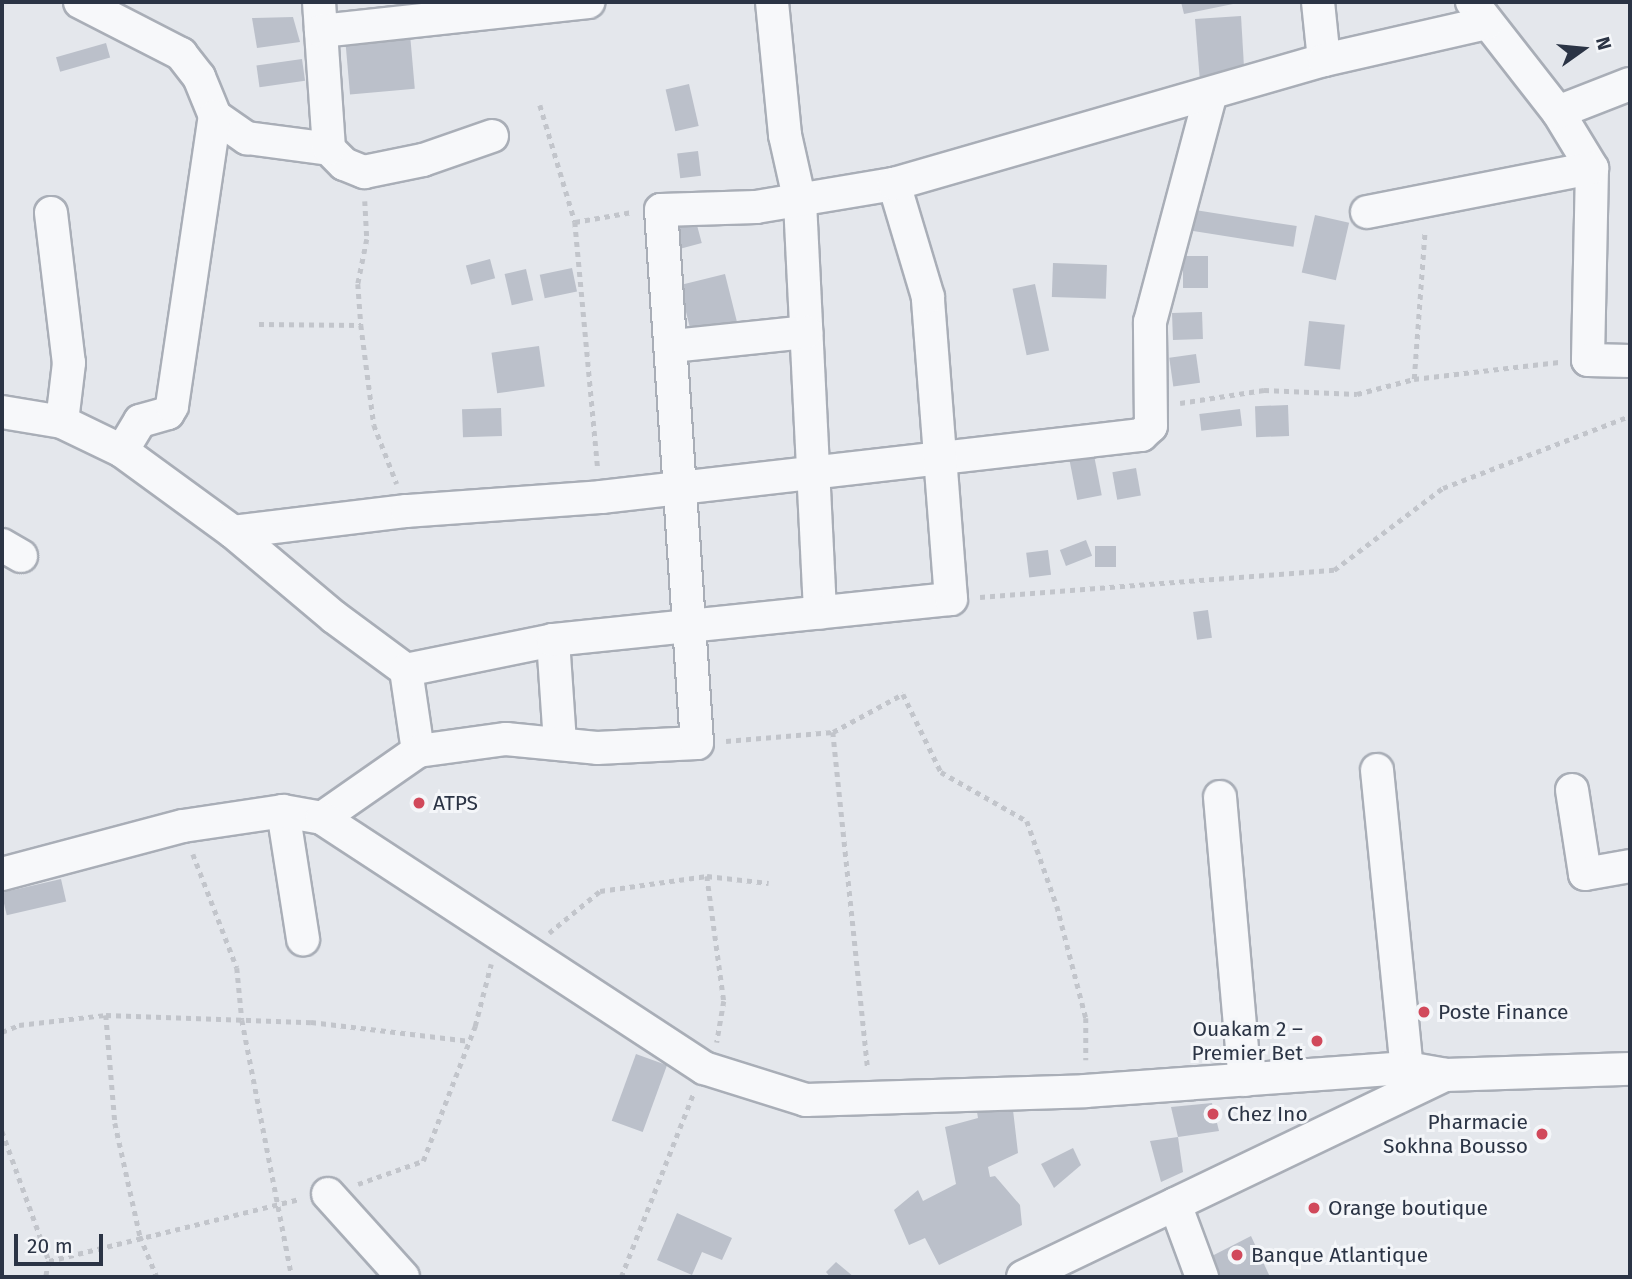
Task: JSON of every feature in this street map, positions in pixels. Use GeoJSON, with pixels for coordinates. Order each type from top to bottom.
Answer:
{"type":"FeatureCollection","features":[{"type":"Feature","properties":{"kind":"street"},"geometry":{"type":"LineString","coordinates":[[80,2],[181,54],[200,77],[215,116],[172,405],[167,413],[140,421],[122,450]]}},
{"type":"Feature","properties":{"kind":"street"},"geometry":{"type":"LineString","coordinates":[[329,149],[320,17],[587,2]]}},
{"type":"Feature","properties":{"kind":"street"},"geometry":{"type":"LineString","coordinates":[[772,2],[785,135],[800,202],[820,613]]}},
{"type":"Feature","properties":{"kind":"street"},"geometry":{"type":"LineString","coordinates":[[1318,2],[1324,60]]}},
{"type":"Feature","properties":{"kind":"street"},"geometry":{"type":"LineString","coordinates":[[322,818],[418,751],[506,739],[597,748],[697,743],[692,626],[661,209],[800,202],[894,184],[1210,96],[1479,12],[1558,112],[1592,168],[1588,360],[1630,361]]}},
{"type":"Feature","properties":{"kind":"street"},"geometry":{"type":"LineString","coordinates":[[1558,112],[1630,84]]}},
{"type":"Feature","properties":{"kind":"street"},"geometry":{"type":"LineString","coordinates":[[233,532],[407,511],[600,497],[1141,435],[1151,426],[1150,322],[1210,96]]}},
{"type":"Feature","properties":{"kind":"street"},"geometry":{"type":"LineString","coordinates":[[215,116],[247,138],[329,149],[344,164],[364,172],[423,160],[492,135]]}},
{"type":"Feature","properties":{"kind":"street"},"geometry":{"type":"LineString","coordinates":[[1367,212],[1427,197],[1592,168]]}},
{"type":"Feature","properties":{"kind":"street"},"geometry":{"type":"LineString","coordinates":[[406,670],[554,640],[951,599],[929,296],[894,184]]}},
{"type":"Feature","properties":{"kind":"street"},"geometry":{"type":"LineString","coordinates":[[51,213],[69,363],[62,422]]}},
{"type":"Feature","properties":{"kind":"street"},"geometry":{"type":"LineString","coordinates":[[673,346],[806,332]]}},
{"type":"Feature","properties":{"kind":"street"},"geometry":{"type":"LineString","coordinates":[[2,412],[62,422],[122,450],[233,532],[334,617],[406,670],[418,751]]}},
{"type":"Feature","properties":{"kind":"street"},"geometry":{"type":"LineString","coordinates":[[554,640],[560,743]]}},
{"type":"Feature","properties":{"kind":"street"},"geometry":{"type":"LineString","coordinates":[[1377,769],[1408,1068]]}},
{"type":"Feature","properties":{"kind":"street"},"geometry":{"type":"LineString","coordinates":[[1572,790],[1585,874],[1630,866]]}},
{"type":"Feature","properties":{"kind":"street"},"geometry":{"type":"LineString","coordinates":[[1220,797],[1245,1080]]}},
{"type":"Feature","properties":{"kind":"street"},"geometry":{"type":"LineString","coordinates":[[283,811],[303,939]]}},
{"type":"Feature","properties":{"kind":"street"},"geometry":{"type":"LineString","coordinates":[[2,874],[183,826],[283,811],[322,818],[704,1068],[806,1100],[1085,1091],[1408,1068],[1445,1075],[1630,1069]]}},
{"type":"Feature","properties":{"kind":"street"},"geometry":{"type":"LineString","coordinates":[[1028,1276],[1445,1075]]}},
{"type":"Feature","properties":{"kind":"street"},"geometry":{"type":"LineString","coordinates":[[328,1194],[402,1277]]}},
{"type":"Feature","properties":{"kind":"street"},"geometry":{"type":"LineString","coordinates":[[1175,1204],[1202,1277]]}},
{"type":"Feature","properties":{"kind":"path"},"geometry":{"type":"LineString","coordinates":[[540,105],[575,222],[600,497]]}},
{"type":"Feature","properties":{"kind":"path"},"geometry":{"type":"LineString","coordinates":[[364,172],[367,239],[358,284],[361,325],[374,425],[407,511]]}},
{"type":"Feature","properties":{"kind":"path"},"geometry":{"type":"LineString","coordinates":[[1414,379],[1427,197]]}},
{"type":"Feature","properties":{"kind":"path"},"geometry":{"type":"LineString","coordinates":[[575,222],[661,209]]}},
{"type":"Feature","properties":{"kind":"path"},"geometry":{"type":"LineString","coordinates":[[259,324],[361,325]]}},
{"type":"Feature","properties":{"kind":"path"},"geometry":{"type":"LineString","coordinates":[[1152,407],[1264,390],[1357,394],[1414,379],[1588,360]]}},
{"type":"Feature","properties":{"kind":"path"},"geometry":{"type":"LineString","coordinates":[[951,599],[1334,570],[1443,488],[1630,416]]}},
{"type":"Feature","properties":{"kind":"path"},"geometry":{"type":"LineString","coordinates":[[697,743],[833,732],[903,694],[941,772],[1027,821],[1057,906],[1086,1018],[1085,1091]]}},
{"type":"Feature","properties":{"kind":"path"},"geometry":{"type":"LineString","coordinates":[[833,732],[871,1100]]}},
{"type":"Feature","properties":{"kind":"path"},"geometry":{"type":"LineString","coordinates":[[183,826],[237,968],[242,1020],[292,1277]]}},
{"type":"Feature","properties":{"kind":"path"},"geometry":{"type":"LineString","coordinates":[[621,1277],[720,1034],[724,1001],[707,876]]}},
{"type":"Feature","properties":{"kind":"path"},"geometry":{"type":"LineString","coordinates":[[48,1261],[276,1203],[328,1194],[423,1161],[509,942],[549,932],[600,891],[707,876],[769,883]]}},
{"type":"Feature","properties":{"kind":"path"},"geometry":{"type":"LineString","coordinates":[[2,1032],[19,1025],[106,1015],[311,1022],[470,1041]]}},
{"type":"Feature","properties":{"kind":"path"},"geometry":{"type":"LineString","coordinates":[[106,1015],[115,1123],[141,1236],[157,1277]]}},
{"type":"Feature","properties":{"kind":"path"},"geometry":{"type":"LineString","coordinates":[[2,1131],[48,1261],[46,1277]]}},
{"type":"Feature","properties":{"kind":"building"},"geometry":{"type":"Polygon","coordinates":[[[1181,2],[1238,2],[1238,3],[1184,14],[1181,2]]]}},
{"type":"Feature","properties":{"kind":"building"},"geometry":{"type":"Polygon","coordinates":[[[1241,16],[1244,67],[1200,82],[1195,19],[1241,16]]]}},
{"type":"Feature","properties":{"kind":"building"},"geometry":{"type":"Polygon","coordinates":[[[293,17],[300,42],[257,48],[252,18],[293,17]]]}},
{"type":"Feature","properties":{"kind":"building"},"geometry":{"type":"Polygon","coordinates":[[[410,34],[415,89],[350,94],[345,40],[410,34]]]}},
{"type":"Feature","properties":{"kind":"building"},"geometry":{"type":"Polygon","coordinates":[[[106,43],[110,57],[60,72],[56,57],[106,43]]]}},
{"type":"Feature","properties":{"kind":"building"},"geometry":{"type":"Polygon","coordinates":[[[302,59],[305,81],[260,87],[256,65],[302,59]]]}},
{"type":"Feature","properties":{"kind":"building"},"geometry":{"type":"Polygon","coordinates":[[[689,84],[699,126],[675,131],[666,89],[689,84]]]}},
{"type":"Feature","properties":{"kind":"building"},"geometry":{"type":"Polygon","coordinates":[[[698,151],[701,176],[680,178],[677,154],[698,151]]]}},
{"type":"Feature","properties":{"kind":"building"},"geometry":{"type":"Polygon","coordinates":[[[1195,210],[1297,226],[1293,247],[1192,231],[1195,210]]]}},
{"type":"Feature","properties":{"kind":"building"},"geometry":{"type":"Polygon","coordinates":[[[694,214],[702,243],[675,250],[667,221],[694,214]]]}},
{"type":"Feature","properties":{"kind":"building"},"geometry":{"type":"Polygon","coordinates":[[[1315,215],[1349,223],[1336,280],[1302,272],[1315,215]]]}},
{"type":"Feature","properties":{"kind":"building"},"geometry":{"type":"Polygon","coordinates":[[[1183,256],[1208,256],[1208,288],[1183,288],[1183,256]]]}},
{"type":"Feature","properties":{"kind":"building"},"geometry":{"type":"Polygon","coordinates":[[[490,259],[495,278],[471,285],[466,265],[490,259]]]}},
{"type":"Feature","properties":{"kind":"building"},"geometry":{"type":"Polygon","coordinates":[[[1053,263],[1107,265],[1106,299],[1052,297],[1053,263]]]}},
{"type":"Feature","properties":{"kind":"building"},"geometry":{"type":"Polygon","coordinates":[[[572,268],[577,291],[545,298],[540,275],[572,268]]]}},
{"type":"Feature","properties":{"kind":"building"},"geometry":{"type":"Polygon","coordinates":[[[526,269],[533,300],[512,305],[505,274],[526,269]]]}},
{"type":"Feature","properties":{"kind":"building"},"geometry":{"type":"Polygon","coordinates":[[[725,274],[737,322],[691,333],[679,285],[725,274]]]}},
{"type":"Feature","properties":{"kind":"building"},"geometry":{"type":"Polygon","coordinates":[[[1035,284],[1049,351],[1027,355],[1013,289],[1035,284]]]}},
{"type":"Feature","properties":{"kind":"building"},"geometry":{"type":"Polygon","coordinates":[[[1202,312],[1203,339],[1173,340],[1172,313],[1202,312]]]}},
{"type":"Feature","properties":{"kind":"building"},"geometry":{"type":"Polygon","coordinates":[[[1309,321],[1345,325],[1340,370],[1304,366],[1309,321]]]}},
{"type":"Feature","properties":{"kind":"building"},"geometry":{"type":"Polygon","coordinates":[[[539,346],[545,387],[497,393],[491,353],[539,346]]]}},
{"type":"Feature","properties":{"kind":"building"},"geometry":{"type":"Polygon","coordinates":[[[1196,354],[1200,383],[1173,386],[1169,358],[1196,354]]]}},
{"type":"Feature","properties":{"kind":"building"},"geometry":{"type":"Polygon","coordinates":[[[1288,405],[1289,436],[1256,437],[1255,406],[1288,405]]]}},
{"type":"Feature","properties":{"kind":"building"},"geometry":{"type":"Polygon","coordinates":[[[501,408],[502,436],[463,437],[462,409],[501,408]]]}},
{"type":"Feature","properties":{"kind":"building"},"geometry":{"type":"Polygon","coordinates":[[[1240,409],[1242,426],[1201,431],[1199,414],[1240,409]]]}},
{"type":"Feature","properties":{"kind":"building"},"geometry":{"type":"Polygon","coordinates":[[[1093,450],[1102,495],[1077,500],[1068,455],[1093,450]]]}},
{"type":"Feature","properties":{"kind":"building"},"geometry":{"type":"Polygon","coordinates":[[[1136,468],[1141,496],[1117,500],[1112,472],[1136,468]]]}},
{"type":"Feature","properties":{"kind":"building"},"geometry":{"type":"Polygon","coordinates":[[[1086,540],[1092,556],[1066,566],[1060,550],[1086,540]]]}},
{"type":"Feature","properties":{"kind":"building"},"geometry":{"type":"Polygon","coordinates":[[[1095,546],[1116,546],[1116,567],[1095,567],[1095,546]]]}},
{"type":"Feature","properties":{"kind":"building"},"geometry":{"type":"Polygon","coordinates":[[[1048,550],[1051,575],[1029,577],[1026,553],[1048,550]]]}},
{"type":"Feature","properties":{"kind":"building"},"geometry":{"type":"Polygon","coordinates":[[[1208,610],[1212,638],[1197,640],[1193,612],[1208,610]]]}},
{"type":"Feature","properties":{"kind":"building"},"geometry":{"type":"Polygon","coordinates":[[[61,879],[66,901],[7,915],[2,893],[61,879]]]}},
{"type":"Feature","properties":{"kind":"building"},"geometry":{"type":"Polygon","coordinates":[[[636,1054],[667,1065],[643,1132],[612,1121],[636,1054]]]}},
{"type":"Feature","properties":{"kind":"building"},"geometry":{"type":"Polygon","coordinates":[[[1212,1103],[1219,1131],[1178,1137],[1171,1107],[1212,1103]]]}},
{"type":"Feature","properties":{"kind":"building"},"geometry":{"type":"Polygon","coordinates":[[[1013,1110],[1018,1153],[988,1167],[990,1177],[995,1176],[1020,1205],[1022,1225],[939,1265],[925,1238],[909,1245],[894,1210],[918,1190],[923,1201],[956,1184],[945,1127],[978,1118],[977,1112],[1013,1110]]]}},
{"type":"Feature","properties":{"kind":"building"},"geometry":{"type":"Polygon","coordinates":[[[1178,1137],[1183,1172],[1161,1182],[1150,1141],[1178,1137]]]}},
{"type":"Feature","properties":{"kind":"building"},"geometry":{"type":"Polygon","coordinates":[[[1073,1148],[1081,1165],[1054,1188],[1041,1164],[1073,1148]]]}},
{"type":"Feature","properties":{"kind":"building"},"geometry":{"type":"Polygon","coordinates":[[[677,1213],[732,1238],[722,1260],[702,1252],[692,1275],[657,1260],[677,1213]]]}},
{"type":"Feature","properties":{"kind":"building"},"geometry":{"type":"Polygon","coordinates":[[[1251,1236],[1270,1277],[1215,1277],[1208,1258],[1251,1236]]]}},
{"type":"Feature","properties":{"kind":"building"},"geometry":{"type":"Polygon","coordinates":[[[836,1262],[854,1277],[830,1277],[826,1272],[836,1262]]]}},
{"type":"Feature","properties":{"kind":"place","name":"ATPS"},"geometry":{"type":"Point","coordinates":[419,803]}},
{"type":"Feature","properties":{"kind":"place","name":"Poste Finance"},"geometry":{"type":"Point","coordinates":[1424,1012]}},
{"type":"Feature","properties":{"kind":"place","name":"Ouakam 2 – Premier Bet"},"geometry":{"type":"Point","coordinates":[1317,1041]}},
{"type":"Feature","properties":{"kind":"place","name":"Chez Ino"},"geometry":{"type":"Point","coordinates":[1213,1114]}},
{"type":"Feature","properties":{"kind":"place","name":"Pharmacie Sokhna Bousso"},"geometry":{"type":"Point","coordinates":[1542,1134]}},
{"type":"Feature","properties":{"kind":"place","name":"Orange boutique"},"geometry":{"type":"Point","coordinates":[1314,1208]}},
{"type":"Feature","properties":{"kind":"place","name":"Banque Atlantique"},"geometry":{"type":"Point","coordinates":[1237,1255]}}]}
